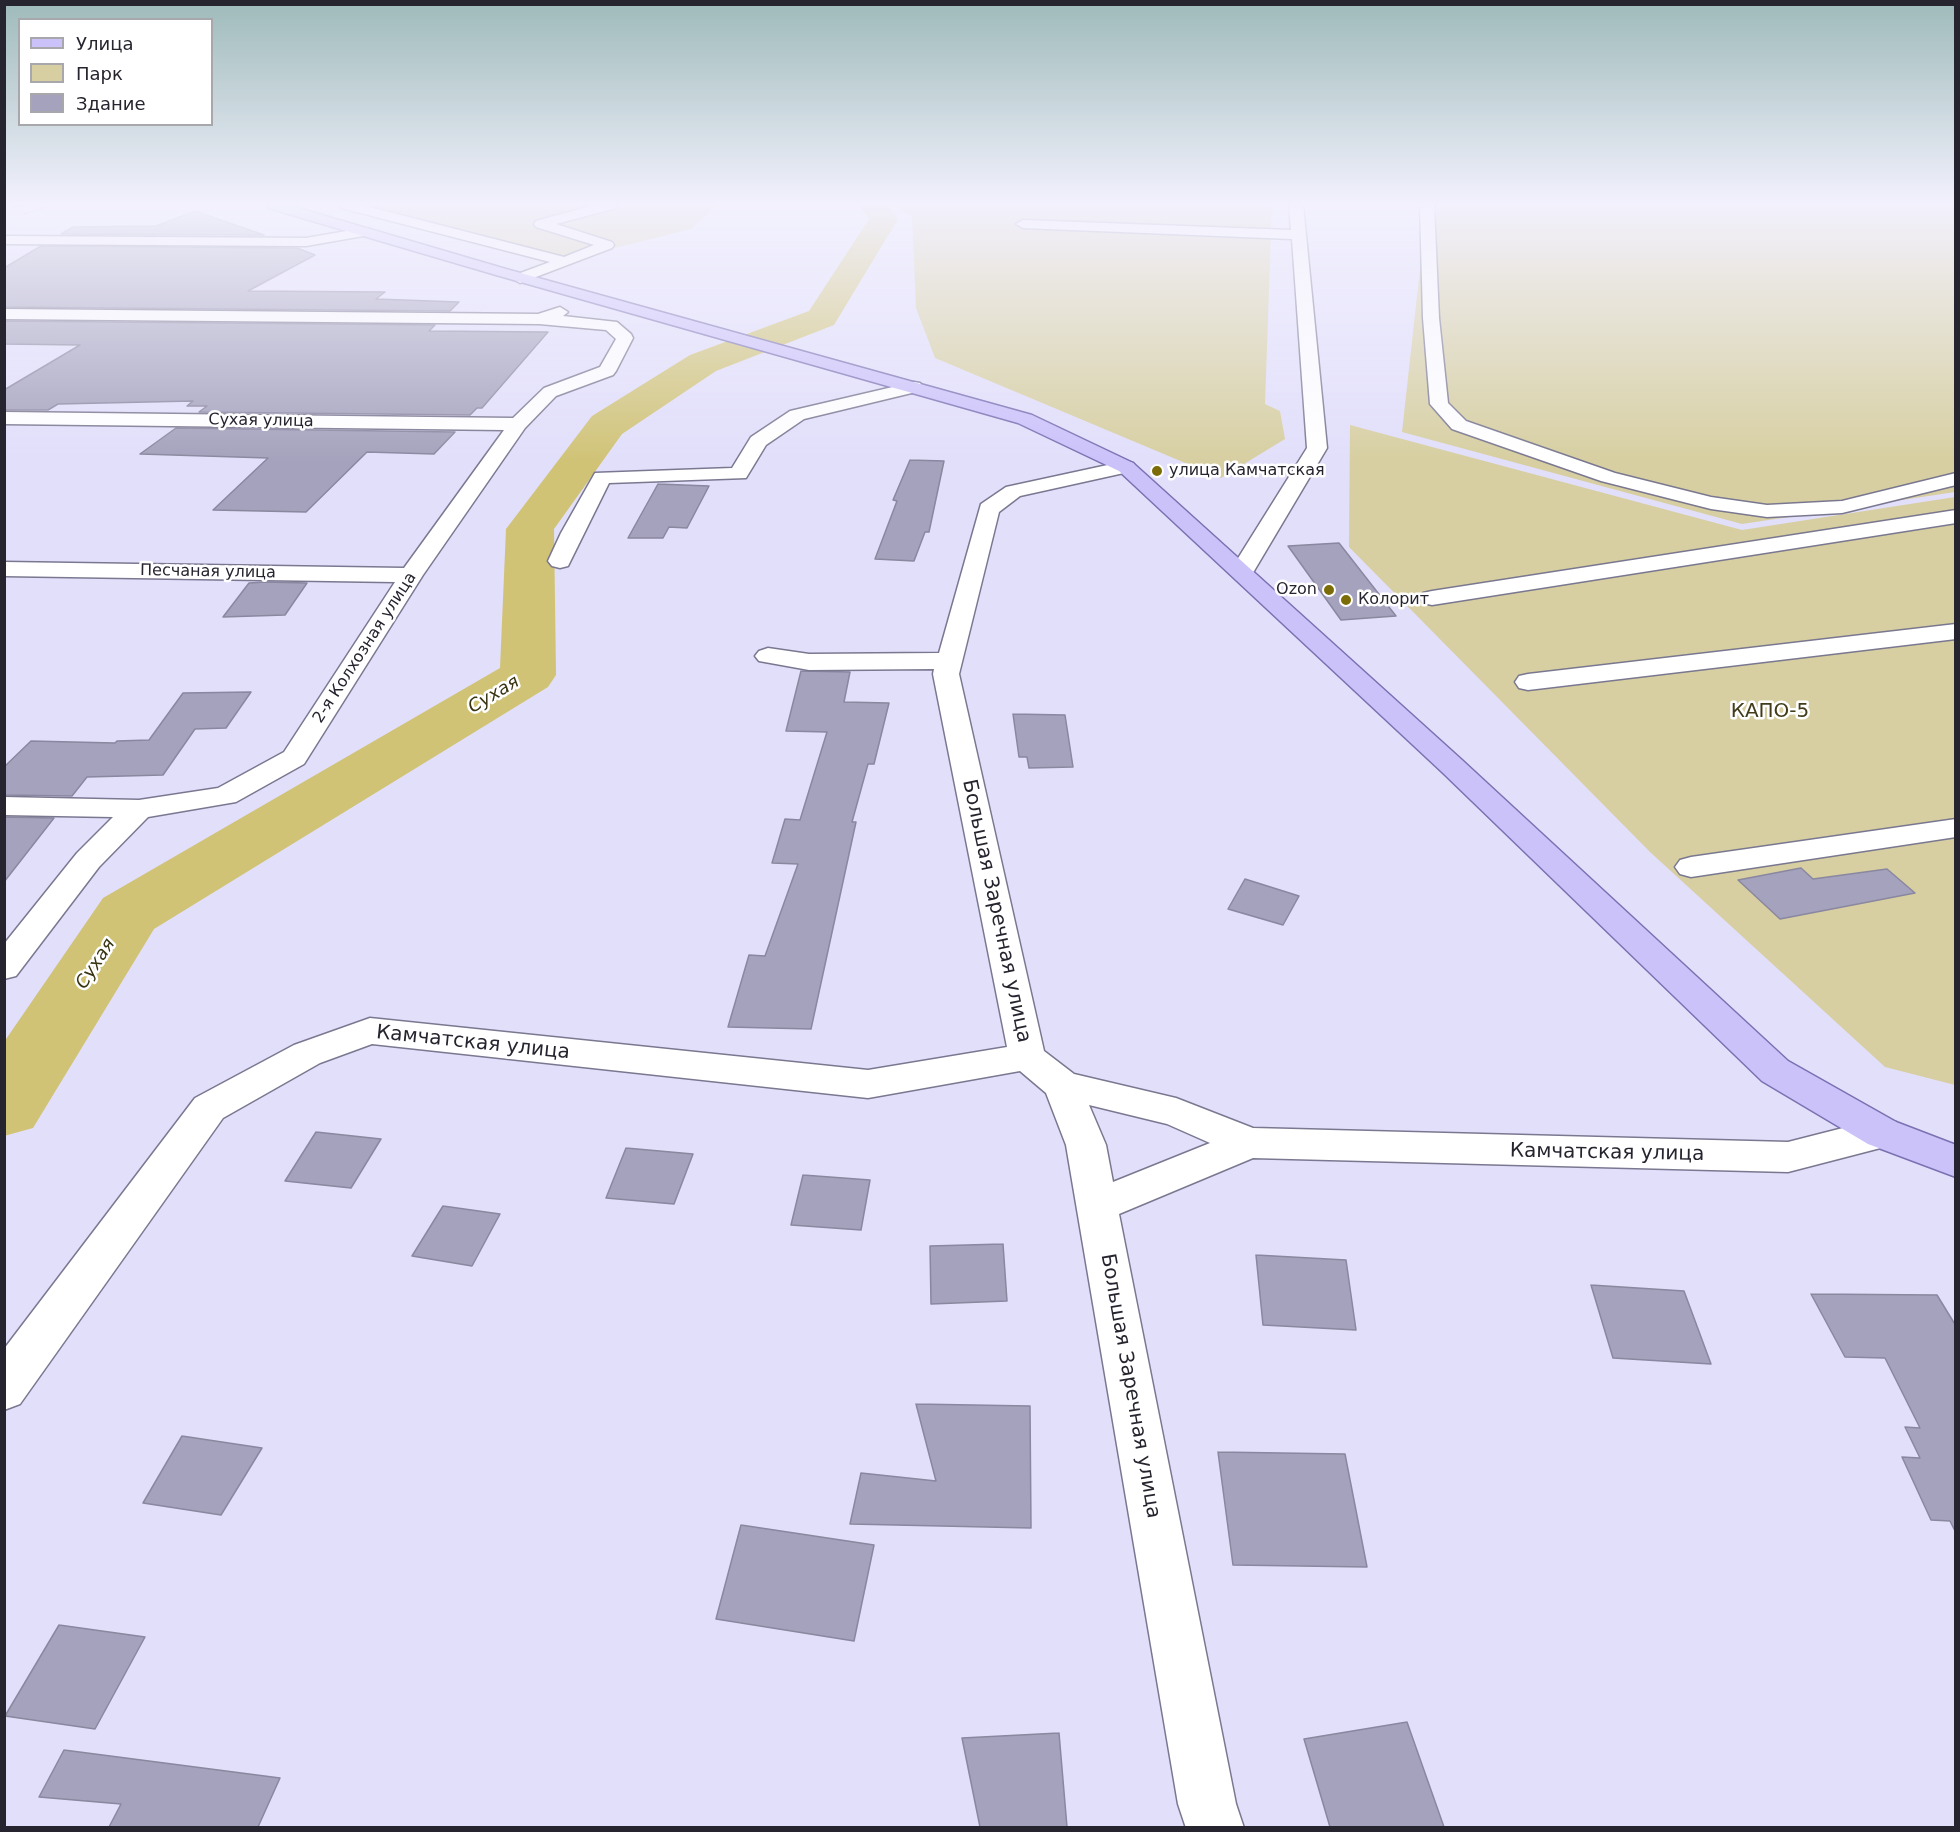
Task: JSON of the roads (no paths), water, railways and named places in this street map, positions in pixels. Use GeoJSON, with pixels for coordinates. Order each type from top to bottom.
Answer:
{"type":"FeatureCollection","features":[{"type":"Feature","properties":{"kind":"main road"},"geometry":{"type":"LineString","coordinates":[[565,290],[1025,419],[1126,467],[1452,766],[1775,1071],[1882,1133],[1956,1162]]}},
{"type":"Feature","properties":{"kind":"street"},"geometry":{"type":"LineString","coordinates":[[1242,571],[1317,448],[1304,290]]}},
{"type":"Feature","properties":{"kind":"street"},"geometry":{"type":"LineString","coordinates":[[1430,290],[1439,404],[1459,425],[1608,477],[1711,503],[1767,511],[1842,507],[1956,479]]}},
{"type":"Feature","properties":{"kind":"street"},"geometry":{"type":"LineString","coordinates":[[4,314],[539,319],[600,300]]}},
{"type":"Feature","properties":{"kind":"street","name":"2-я Колхозная улица"},"geometry":{"type":"LineString","coordinates":[[4,806],[139,808],[226,796],[294,758],[411,574],[518,423],[550,392],[607,371],[625,338],[611,326],[539,319]]}},
{"type":"Feature","properties":{"kind":"street"},"geometry":{"type":"LineString","coordinates":[[560,561],[602,477],[739,474],[758,441],[797,415],[914,387]]}},
{"type":"Feature","properties":{"kind":"street","name":"Сухая улица"},"geometry":{"type":"LineString","coordinates":[[4,418],[518,423]]}},
{"type":"Feature","properties":{"kind":"street","name":"Большая Заречная улица"},"geometry":{"type":"LineString","coordinates":[[1126,467],[1013,491],[989,509],[946,674],[1044,1071],[1086,1144],[1207,1804],[1215,1827]]}},
{"type":"Feature","properties":{"kind":"street"},"geometry":{"type":"LineString","coordinates":[[1432,598],[1956,516]]}},
{"type":"Feature","properties":{"kind":"street","name":"Песчаная улица"},"geometry":{"type":"LineString","coordinates":[[4,569],[411,574]]}},
{"type":"Feature","properties":{"kind":"street"},"geometry":{"type":"LineString","coordinates":[[1528,682],[1956,631]]}},
{"type":"Feature","properties":{"kind":"street"},"geometry":{"type":"LineString","coordinates":[[768,656],[809,662],[950,661]]}},
{"type":"Feature","properties":{"kind":"street"},"geometry":{"type":"LineString","coordinates":[[4,968],[88,860],[139,808]]}},
{"type":"Feature","properties":{"kind":"street"},"geometry":{"type":"LineString","coordinates":[[1690,867],[1956,828]]}},
{"type":"Feature","properties":{"kind":"street","name":"Камчатская улица"},"geometry":{"type":"LineString","coordinates":[[4,1389],[10,1377],[209,1108],[307,1054],[370,1031],[868,1084],[1044,1071],[1176,1112],[1250,1143],[1788,1157],[1882,1133]]}},
{"type":"Feature","properties":{"kind":"street","name":"Камчатская улица"},"geometry":{"type":"LineString","coordinates":[[1097,1206],[1250,1143]]}},
{"type":"Feature","properties":{"kind":"waterway","name":"Сухая"},"geometry":{"type":"LineString","coordinates":[[4,1106],[128,914],[528,675],[530,529],[607,425],[703,363],[822,318],[839,290]]}},
{"type":"Feature","properties":{"kind":"place","name":"улица Камчатская"},"geometry":{"type":"Point","coordinates":[1157,471]}},
{"type":"Feature","properties":{"kind":"place","name":"Ozon"},"geometry":{"type":"Point","coordinates":[1329,590]}},
{"type":"Feature","properties":{"kind":"place","name":"Колорит"},"geometry":{"type":"Point","coordinates":[1346,600]}},
{"type":"Feature","properties":{"kind":"park label","name":"КАПО-5"},"geometry":{"type":"Point","coordinates":[1770,712]}}]}
